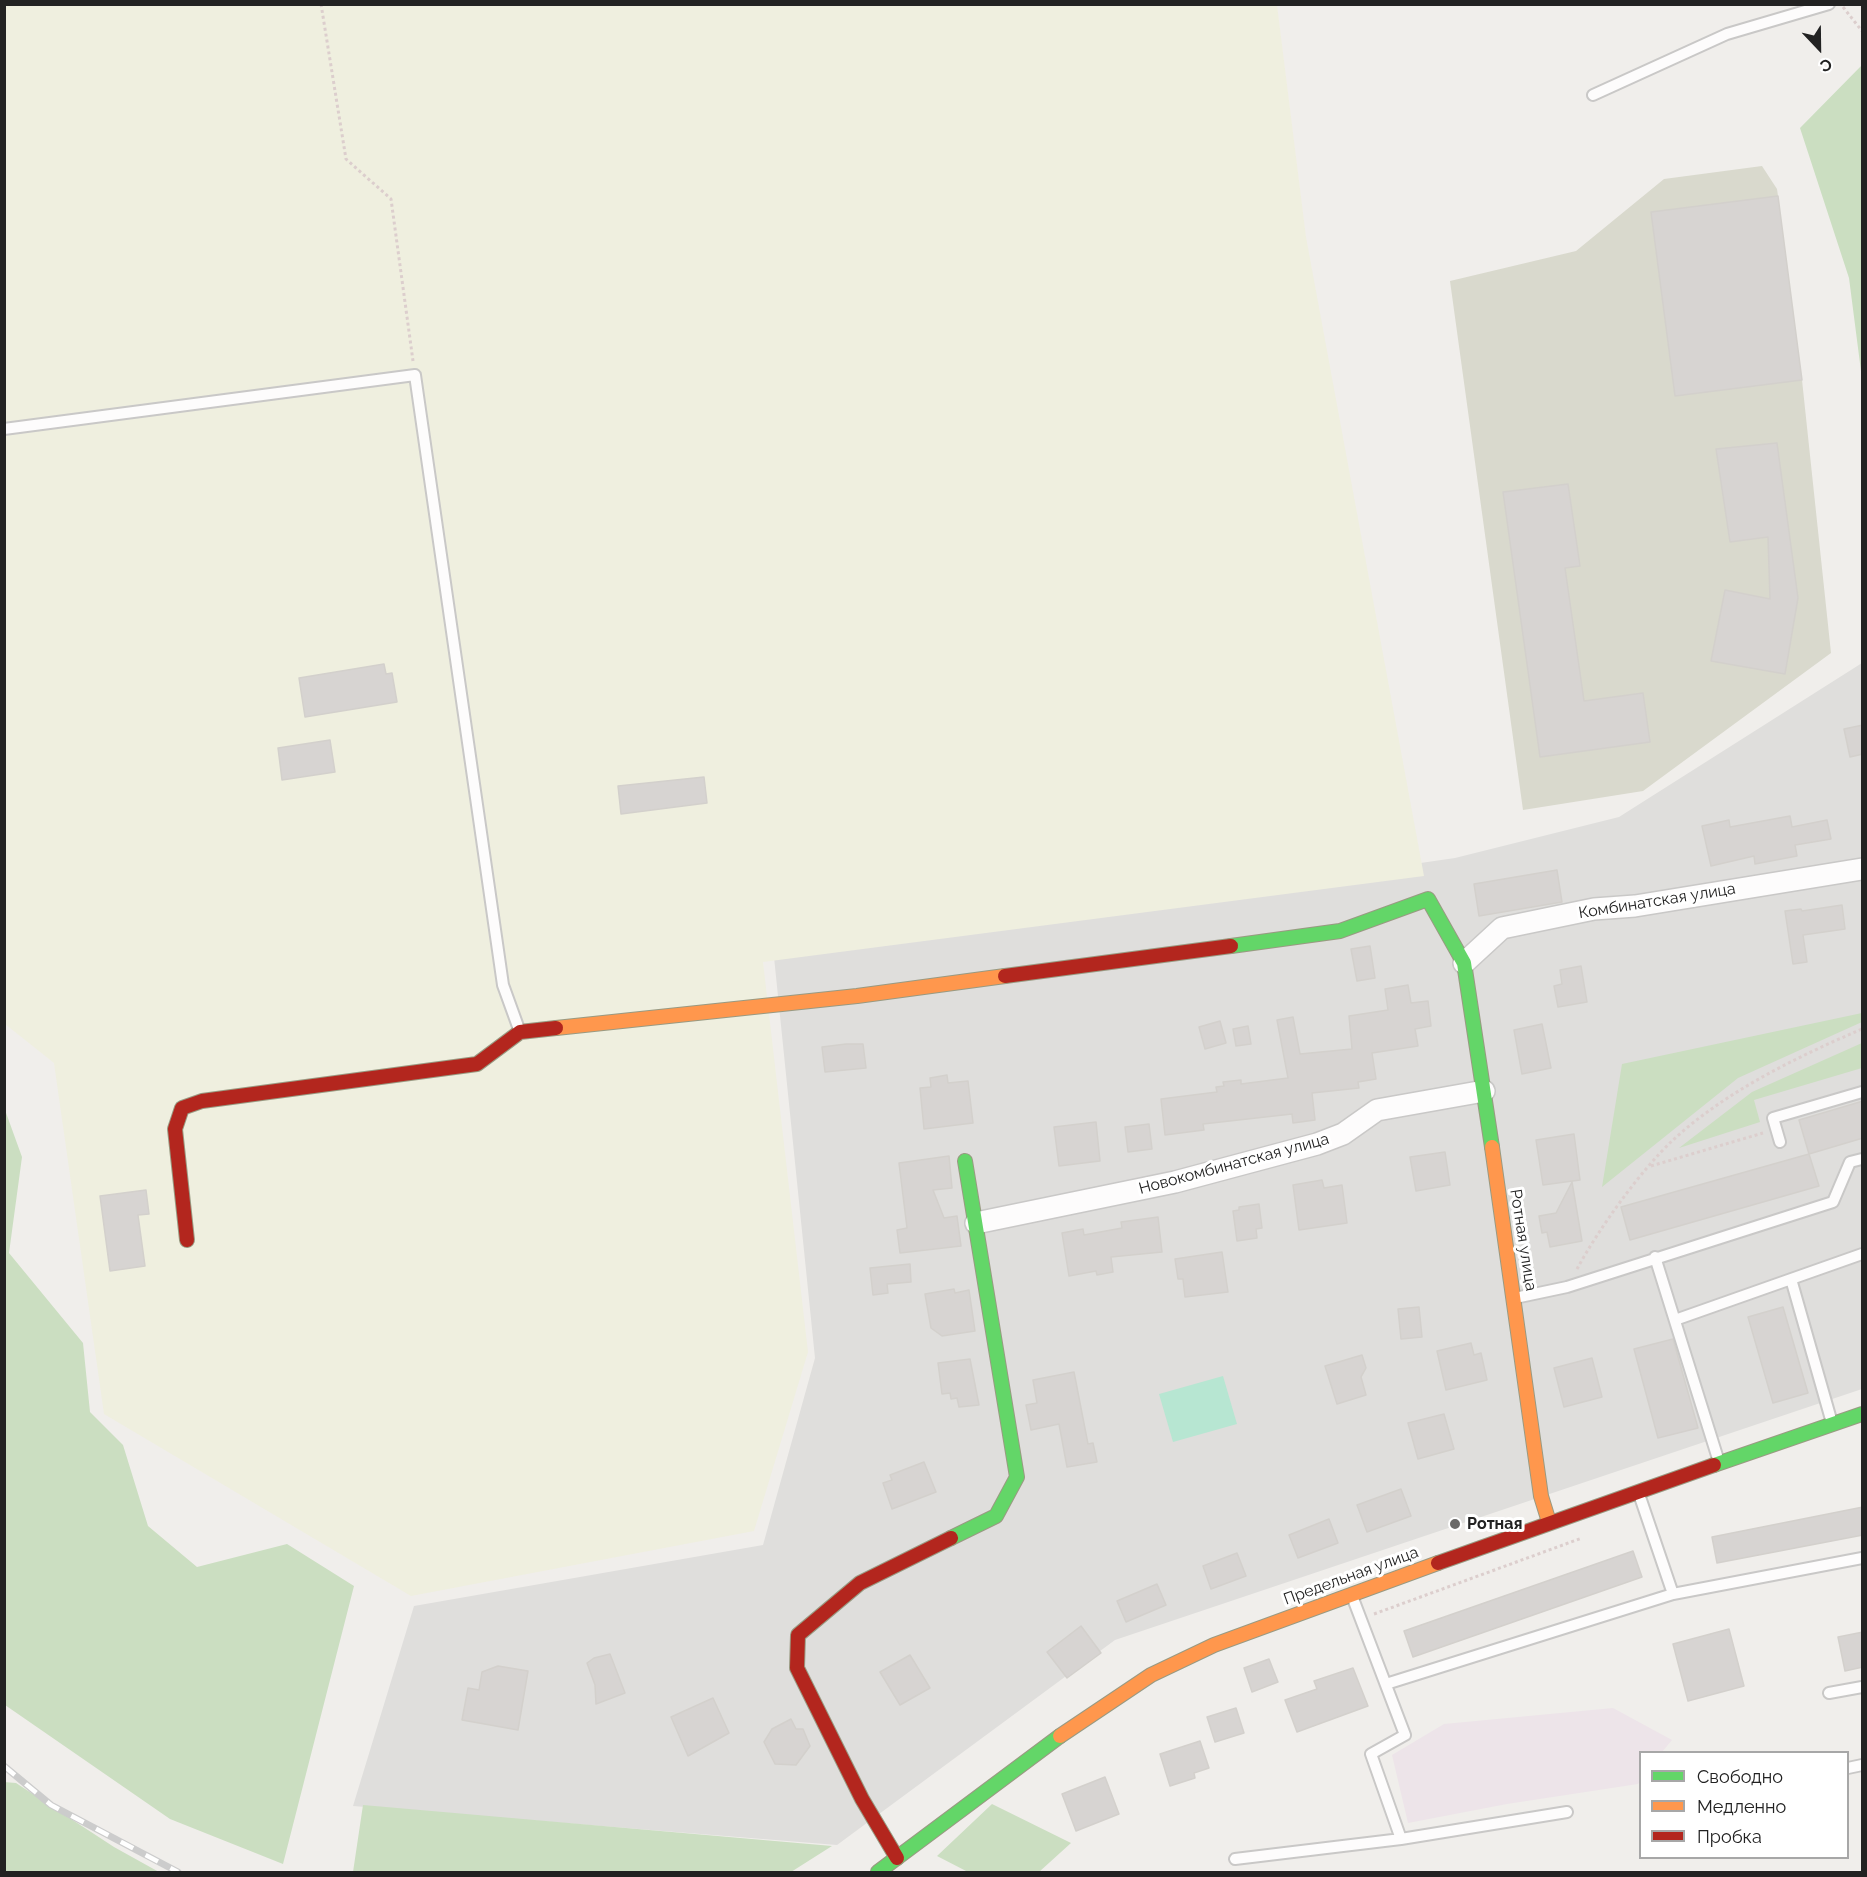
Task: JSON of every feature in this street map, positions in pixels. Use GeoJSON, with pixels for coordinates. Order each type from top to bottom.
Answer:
{"type":"FeatureCollection","features":[{"type":"Feature","properties":{"kind":"street","name":"Комбинатская улица"},"geometry":{"type":"LineString","coordinates":[[1464,963],[1502,928],[1594,909],[1635,906],[1863,869]]}},
{"type":"Feature","properties":{"kind":"street"},"geometry":{"type":"LineString","coordinates":[[186,1240],[175,1129],[182,1108],[202,1101],[477,1064],[520,1032],[857,996],[1340,931],[1428,899],[1464,963]]}},
{"type":"Feature","properties":{"kind":"street","name":"Ротная улица"},"geometry":{"type":"LineString","coordinates":[[1464,963],[1515,1298],[1541,1496],[1549,1522]]}},
{"type":"Feature","properties":{"kind":"street","name":"Новокомбинатская улица"},"geometry":{"type":"LineString","coordinates":[[976,1223],[1175,1182],[1335,1137],[1377,1110],[1484,1091]]}},
{"type":"Feature","properties":{"kind":"street"},"geometry":{"type":"LineString","coordinates":[[897,1858],[862,1799],[797,1668],[798,1635],[860,1583],[996,1516],[1017,1477],[965,1161]]}},
{"type":"Feature","properties":{"kind":"street","name":"Предельная улица"},"geometry":{"type":"LineString","coordinates":[[878,1872],[1087,1716],[1151,1675],[1215,1645],[1549,1522],[1863,1414]]}},
{"type":"Feature","properties":{"kind":"lane"},"geometry":{"type":"LineString","coordinates":[[1593,95],[1727,34],[1829,4]]}},
{"type":"Feature","properties":{"kind":"lane"},"geometry":{"type":"LineString","coordinates":[[4,429],[415,375],[503,985],[520,1032]]}},
{"type":"Feature","properties":{"kind":"lane"},"geometry":{"type":"LineString","coordinates":[[1780,1142],[1773,1118],[1863,1092]]}},
{"type":"Feature","properties":{"kind":"lane"},"geometry":{"type":"LineString","coordinates":[[1515,1298],[1568,1287],[1655,1257],[1833,1202],[1850,1162],[1863,1159]]}},
{"type":"Feature","properties":{"kind":"lane"},"geometry":{"type":"LineString","coordinates":[[1675,1320],[1863,1254]]}},
{"type":"Feature","properties":{"kind":"lane"},"geometry":{"type":"LineString","coordinates":[[1655,1257],[1719,1462]]}},
{"type":"Feature","properties":{"kind":"lane"},"geometry":{"type":"LineString","coordinates":[[1791,1279],[1832,1423]]}},
{"type":"Feature","properties":{"kind":"lane"},"geometry":{"type":"LineString","coordinates":[[1638,1491],[1674,1594]]}},
{"type":"Feature","properties":{"kind":"lane"},"geometry":{"type":"LineString","coordinates":[[1386,1684],[1674,1594],[1863,1558]]}},
{"type":"Feature","properties":{"kind":"lane"},"geometry":{"type":"LineString","coordinates":[[1351,1593],[1405,1735],[1371,1754],[1401,1839]]}},
{"type":"Feature","properties":{"kind":"lane"},"geometry":{"type":"LineString","coordinates":[[1829,1693],[1863,1687]]}},
{"type":"Feature","properties":{"kind":"lane"},"geometry":{"type":"LineString","coordinates":[[1235,1859],[1401,1839],[1567,1812]]}},
{"type":"Feature","properties":{"kind":"path"},"geometry":{"type":"LineString","coordinates":[[321,4],[346,159],[391,199],[415,375]]}},
{"type":"Feature","properties":{"kind":"path"},"geometry":{"type":"LineString","coordinates":[[1842,4],[1863,31]]}},
{"type":"Feature","properties":{"kind":"path"},"geometry":{"type":"LineString","coordinates":[[1568,1287],[1607,1220],[1673,1140],[1743,1087],[1863,1029]]}},
{"type":"Feature","properties":{"kind":"path"},"geometry":{"type":"LineString","coordinates":[[1650,1167],[1776,1130]]}},
{"type":"Feature","properties":{"kind":"shaded area"},"geometry":{"type":"Polygon","coordinates":[[[1762,166],[1777,189],[1778,196],[1802,380],[1831,653],[1643,791],[1523,810],[1450,281],[1576,251],[1664,179],[1762,166]]]}},
{"type":"Feature","properties":{"kind":"shaded area"},"geometry":{"type":"Polygon","coordinates":[[[1862,663],[1862,1389],[1115,1640],[837,1845],[353,1806],[414,1606],[763,1545],[815,1358],[774,957],[1455,858],[1619,817],[1862,663]]]}},
{"type":"Feature","properties":{"kind":"shaded area"},"geometry":{"type":"Polygon","coordinates":[[[1613,1708],[1672,1740],[1663,1751],[1639,1751],[1638,1784],[1507,1804],[1408,1823],[1392,1755],[1444,1724],[1613,1708]]]}},
{"type":"Feature","properties":{"kind":"green space"},"geometry":{"type":"Polygon","coordinates":[[[4,5],[1277,5],[1306,237],[1424,876],[763,962],[808,1352],[754,1531],[411,1596],[104,1414],[54,1063],[5,1024],[4,5]]]}},
{"type":"Feature","properties":{"kind":"green space"},"geometry":{"type":"Polygon","coordinates":[[[1862,65],[1862,379],[1849,278],[1800,128],[1862,65]]]}},
{"type":"Feature","properties":{"kind":"green space"},"geometry":{"type":"Polygon","coordinates":[[[1862,1013],[1862,1022],[1738,1078],[1602,1187],[1622,1064],[1862,1013]]]}},
{"type":"Feature","properties":{"kind":"green space"},"geometry":{"type":"Polygon","coordinates":[[[1862,1043],[1862,1068],[1754,1100],[1760,1122],[1679,1148],[1752,1092],[1862,1043]]]}},
{"type":"Feature","properties":{"kind":"green space"},"geometry":{"type":"Polygon","coordinates":[[[5,1110],[22,1157],[9,1253],[83,1343],[90,1412],[123,1445],[148,1526],[197,1567],[287,1544],[354,1586],[283,1864],[170,1819],[5,1705],[5,1110]]]}},
{"type":"Feature","properties":{"kind":"green space"},"geometry":{"type":"Polygon","coordinates":[[[1223,1376],[1237,1424],[1173,1442],[1159,1394],[1223,1376]]]}},
{"type":"Feature","properties":{"kind":"green space"},"geometry":{"type":"Polygon","coordinates":[[[4,1782],[16,1783],[114,1847],[159,1872],[5,1872],[4,1782]]]}},
{"type":"Feature","properties":{"kind":"green space"},"geometry":{"type":"Polygon","coordinates":[[[992,1804],[1071,1843],[1039,1872],[968,1872],[937,1856],[992,1804]]]}},
{"type":"Feature","properties":{"kind":"green space"},"geometry":{"type":"Polygon","coordinates":[[[363,1805],[832,1846],[791,1872],[353,1872],[363,1805]]]}},
{"type":"Feature","properties":{"kind":"building"},"geometry":{"type":"Polygon","coordinates":[[[1778,196],[1802,380],[1675,396],[1651,212],[1778,196]]]}},
{"type":"Feature","properties":{"kind":"building"},"geometry":{"type":"Polygon","coordinates":[[[1777,443],[1798,598],[1785,674],[1711,661],[1725,590],[1770,599],[1768,537],[1730,542],[1716,449],[1777,443]]]}},
{"type":"Feature","properties":{"kind":"building"},"geometry":{"type":"Polygon","coordinates":[[[1568,484],[1580,566],[1565,568],[1584,701],[1643,693],[1650,742],[1540,757],[1503,492],[1568,484]]]}},
{"type":"Feature","properties":{"kind":"building"},"geometry":{"type":"Polygon","coordinates":[[[384,664],[386,674],[392,673],[397,702],[305,717],[299,678],[384,664]]]}},
{"type":"Feature","properties":{"kind":"building"},"geometry":{"type":"Polygon","coordinates":[[[1863,725],[1863,754],[1850,757],[1844,729],[1863,725]]]}},
{"type":"Feature","properties":{"kind":"building"},"geometry":{"type":"Polygon","coordinates":[[[330,740],[335,772],[282,780],[278,748],[330,740]]]}},
{"type":"Feature","properties":{"kind":"building"},"geometry":{"type":"Polygon","coordinates":[[[704,777],[707,803],[621,814],[618,786],[704,777]]]}},
{"type":"Feature","properties":{"kind":"building"},"geometry":{"type":"Polygon","coordinates":[[[1790,816],[1792,827],[1827,820],[1831,839],[1795,845],[1797,856],[1755,864],[1754,856],[1711,866],[1702,826],[1729,820],[1730,827],[1790,816]]]}},
{"type":"Feature","properties":{"kind":"building"},"geometry":{"type":"Polygon","coordinates":[[[1557,870],[1562,902],[1479,916],[1474,884],[1557,870]]]}},
{"type":"Feature","properties":{"kind":"building"},"geometry":{"type":"Polygon","coordinates":[[[1842,905],[1845,929],[1803,935],[1807,962],[1793,964],[1785,911],[1842,905]]]}},
{"type":"Feature","properties":{"kind":"building"},"geometry":{"type":"Polygon","coordinates":[[[1370,946],[1375,978],[1357,981],[1351,949],[1370,946]]]}},
{"type":"Feature","properties":{"kind":"building"},"geometry":{"type":"Polygon","coordinates":[[[1581,966],[1587,1002],[1558,1007],[1554,986],[1562,984],[1560,970],[1581,966]]]}},
{"type":"Feature","properties":{"kind":"building"},"geometry":{"type":"Polygon","coordinates":[[[1408,985],[1411,1003],[1428,1001],[1431,1026],[1415,1029],[1418,1046],[1372,1053],[1376,1079],[1358,1082],[1359,1088],[1312,1093],[1315,1120],[1293,1123],[1292,1114],[1203,1124],[1204,1130],[1165,1135],[1161,1099],[1217,1092],[1216,1087],[1224,1086],[1223,1082],[1241,1080],[1241,1084],[1288,1078],[1277,1020],[1293,1017],[1300,1054],[1352,1049],[1349,1016],[1388,1010],[1385,989],[1408,985]]]}},
{"type":"Feature","properties":{"kind":"building"},"geometry":{"type":"Polygon","coordinates":[[[1220,1021],[1226,1043],[1205,1049],[1199,1027],[1220,1021]]]}},
{"type":"Feature","properties":{"kind":"building"},"geometry":{"type":"Polygon","coordinates":[[[1542,1024],[1551,1068],[1522,1074],[1514,1030],[1542,1024]]]}},
{"type":"Feature","properties":{"kind":"building"},"geometry":{"type":"Polygon","coordinates":[[[1248,1026],[1251,1044],[1236,1046],[1233,1029],[1248,1026]]]}},
{"type":"Feature","properties":{"kind":"building"},"geometry":{"type":"Polygon","coordinates":[[[863,1044],[866,1068],[825,1072],[822,1047],[863,1044]]]}},
{"type":"Feature","properties":{"kind":"building"},"geometry":{"type":"Polygon","coordinates":[[[947,1075],[948,1083],[968,1081],[973,1123],[924,1129],[920,1088],[931,1087],[930,1078],[947,1075]]]}},
{"type":"Feature","properties":{"kind":"building"},"geometry":{"type":"Polygon","coordinates":[[[1863,1101],[1863,1138],[1809,1154],[1799,1120],[1863,1101]]]}},
{"type":"Feature","properties":{"kind":"building"},"geometry":{"type":"Polygon","coordinates":[[[1096,1122],[1100,1161],[1059,1166],[1054,1127],[1096,1122]]]}},
{"type":"Feature","properties":{"kind":"building"},"geometry":{"type":"Polygon","coordinates":[[[1149,1124],[1152,1149],[1128,1152],[1125,1127],[1149,1124]]]}},
{"type":"Feature","properties":{"kind":"building"},"geometry":{"type":"Polygon","coordinates":[[[1574,1134],[1580,1180],[1543,1185],[1536,1140],[1574,1134]]]}},
{"type":"Feature","properties":{"kind":"building"},"geometry":{"type":"Polygon","coordinates":[[[1445,1152],[1450,1185],[1416,1191],[1410,1157],[1445,1152]]]}},
{"type":"Feature","properties":{"kind":"building"},"geometry":{"type":"Polygon","coordinates":[[[1809,1154],[1819,1186],[1630,1240],[1621,1207],[1809,1154]]]}},
{"type":"Feature","properties":{"kind":"building"},"geometry":{"type":"Polygon","coordinates":[[[949,1156],[952,1188],[933,1190],[944,1218],[957,1216],[961,1246],[900,1253],[897,1230],[907,1228],[899,1163],[949,1156]]]}},
{"type":"Feature","properties":{"kind":"building"},"geometry":{"type":"Polygon","coordinates":[[[1322,1180],[1324,1188],[1342,1185],[1347,1223],[1299,1230],[1293,1185],[1322,1180]]]}},
{"type":"Feature","properties":{"kind":"building"},"geometry":{"type":"Polygon","coordinates":[[[1572,1182],[1582,1241],[1550,1247],[1547,1232],[1542,1233],[1539,1216],[1556,1213],[1572,1182]]]}},
{"type":"Feature","properties":{"kind":"building"},"geometry":{"type":"Polygon","coordinates":[[[146,1190],[149,1214],[138,1215],[145,1266],[110,1271],[100,1196],[146,1190]]]}},
{"type":"Feature","properties":{"kind":"building"},"geometry":{"type":"Polygon","coordinates":[[[1259,1204],[1262,1228],[1256,1229],[1257,1238],[1237,1241],[1233,1211],[1239,1210],[1239,1207],[1259,1204]]]}},
{"type":"Feature","properties":{"kind":"building"},"geometry":{"type":"Polygon","coordinates":[[[1158,1217],[1162,1252],[1111,1257],[1113,1272],[1097,1275],[1096,1271],[1069,1276],[1062,1233],[1083,1229],[1084,1235],[1122,1228],[1121,1222],[1158,1217]]]}},
{"type":"Feature","properties":{"kind":"building"},"geometry":{"type":"Polygon","coordinates":[[[1222,1252],[1228,1292],[1185,1297],[1183,1279],[1178,1279],[1175,1259],[1222,1252]]]}},
{"type":"Feature","properties":{"kind":"building"},"geometry":{"type":"Polygon","coordinates":[[[910,1264],[911,1282],[887,1284],[888,1293],[873,1295],[870,1268],[910,1264]]]}},
{"type":"Feature","properties":{"kind":"building"},"geometry":{"type":"Polygon","coordinates":[[[954,1289],[955,1293],[969,1290],[975,1331],[942,1336],[931,1328],[925,1294],[954,1289]]]}},
{"type":"Feature","properties":{"kind":"building"},"geometry":{"type":"Polygon","coordinates":[[[1419,1307],[1422,1337],[1401,1339],[1398,1309],[1419,1307]]]}},
{"type":"Feature","properties":{"kind":"building"},"geometry":{"type":"Polygon","coordinates":[[[1783,1307],[1808,1393],[1773,1403],[1748,1317],[1783,1307]]]}},
{"type":"Feature","properties":{"kind":"building"},"geometry":{"type":"Polygon","coordinates":[[[1673,1339],[1698,1428],[1658,1438],[1634,1349],[1673,1339]]]}},
{"type":"Feature","properties":{"kind":"building"},"geometry":{"type":"Polygon","coordinates":[[[1471,1343],[1474,1355],[1481,1353],[1487,1380],[1446,1390],[1437,1351],[1471,1343]]]}},
{"type":"Feature","properties":{"kind":"building"},"geometry":{"type":"Polygon","coordinates":[[[1362,1355],[1366,1368],[1361,1377],[1366,1395],[1337,1404],[1325,1366],[1362,1355]]]}},
{"type":"Feature","properties":{"kind":"building"},"geometry":{"type":"Polygon","coordinates":[[[1592,1358],[1602,1397],[1564,1407],[1554,1368],[1592,1358]]]}},
{"type":"Feature","properties":{"kind":"building"},"geometry":{"type":"Polygon","coordinates":[[[970,1359],[979,1405],[959,1407],[957,1398],[951,1399],[950,1393],[942,1394],[938,1363],[970,1359]]]}},
{"type":"Feature","properties":{"kind":"building"},"geometry":{"type":"Polygon","coordinates":[[[1074,1372],[1088,1444],[1093,1443],[1097,1462],[1067,1467],[1059,1424],[1031,1430],[1026,1405],[1037,1403],[1033,1380],[1074,1372]]]}},
{"type":"Feature","properties":{"kind":"building"},"geometry":{"type":"Polygon","coordinates":[[[1444,1414],[1454,1449],[1418,1459],[1408,1423],[1444,1414]]]}},
{"type":"Feature","properties":{"kind":"building"},"geometry":{"type":"Polygon","coordinates":[[[924,1462],[936,1492],[892,1509],[883,1483],[892,1480],[890,1475],[924,1462]]]}},
{"type":"Feature","properties":{"kind":"building"},"geometry":{"type":"Polygon","coordinates":[[[1401,1489],[1411,1516],[1367,1532],[1357,1505],[1401,1489]]]}},
{"type":"Feature","properties":{"kind":"building"},"geometry":{"type":"Polygon","coordinates":[[[1863,1507],[1863,1535],[1717,1563],[1712,1537],[1863,1507]]]}},
{"type":"Feature","properties":{"kind":"building"},"geometry":{"type":"Polygon","coordinates":[[[1329,1519],[1338,1543],[1298,1558],[1289,1535],[1329,1519]]]}},
{"type":"Feature","properties":{"kind":"building"},"geometry":{"type":"Polygon","coordinates":[[[1633,1551],[1642,1577],[1413,1657],[1404,1631],[1633,1551]]]}},
{"type":"Feature","properties":{"kind":"building"},"geometry":{"type":"Polygon","coordinates":[[[1237,1553],[1246,1576],[1211,1589],[1203,1566],[1237,1553]]]}},
{"type":"Feature","properties":{"kind":"building"},"geometry":{"type":"Polygon","coordinates":[[[1157,1584],[1166,1605],[1126,1622],[1117,1601],[1157,1584]]]}},
{"type":"Feature","properties":{"kind":"building"},"geometry":{"type":"Polygon","coordinates":[[[1081,1626],[1101,1653],[1067,1678],[1047,1652],[1081,1626]]]}},
{"type":"Feature","properties":{"kind":"building"},"geometry":{"type":"Polygon","coordinates":[[[1729,1629],[1744,1686],[1688,1701],[1673,1644],[1729,1629]]]}},
{"type":"Feature","properties":{"kind":"building"},"geometry":{"type":"Polygon","coordinates":[[[1863,1632],[1863,1667],[1845,1671],[1838,1637],[1863,1632]]]}},
{"type":"Feature","properties":{"kind":"building"},"geometry":{"type":"Polygon","coordinates":[[[610,1654],[625,1693],[596,1704],[595,1685],[587,1663],[594,1658],[610,1654]]]}},
{"type":"Feature","properties":{"kind":"building"},"geometry":{"type":"Polygon","coordinates":[[[910,1655],[930,1688],[900,1705],[880,1672],[910,1655]]]}},
{"type":"Feature","properties":{"kind":"building"},"geometry":{"type":"Polygon","coordinates":[[[1269,1659],[1278,1682],[1252,1692],[1244,1668],[1269,1659]]]}},
{"type":"Feature","properties":{"kind":"building"},"geometry":{"type":"Polygon","coordinates":[[[498,1666],[528,1671],[518,1730],[462,1720],[468,1688],[479,1690],[482,1672],[498,1666]]]}},
{"type":"Feature","properties":{"kind":"building"},"geometry":{"type":"Polygon","coordinates":[[[1353,1668],[1368,1706],[1297,1732],[1285,1700],[1317,1689],[1314,1681],[1353,1668]]]}},
{"type":"Feature","properties":{"kind":"building"},"geometry":{"type":"Polygon","coordinates":[[[713,1698],[729,1733],[688,1756],[671,1717],[713,1698]]]}},
{"type":"Feature","properties":{"kind":"building"},"geometry":{"type":"Polygon","coordinates":[[[1236,1708],[1244,1733],[1215,1742],[1207,1717],[1236,1708]]]}},
{"type":"Feature","properties":{"kind":"building"},"geometry":{"type":"Polygon","coordinates":[[[791,1719],[796,1729],[803,1729],[810,1746],[796,1765],[775,1764],[764,1742],[772,1729],[791,1719]]]}},
{"type":"Feature","properties":{"kind":"building"},"geometry":{"type":"Polygon","coordinates":[[[1200,1741],[1209,1768],[1194,1773],[1195,1778],[1170,1786],[1160,1754],[1200,1741]]]}},
{"type":"Feature","properties":{"kind":"building"},"geometry":{"type":"Polygon","coordinates":[[[1105,1777],[1119,1814],[1076,1831],[1062,1794],[1105,1777]]]}},
{"type":"Feature","properties":{"kind":"railway"},"geometry":{"type":"LineString","coordinates":[[4,1766],[51,1805],[178,1872]]}},
{"type":"Feature","properties":{"kind":"traffic: fast"},"geometry":{"type":"LineString","coordinates":[[1231,946],[1340,931],[1428,899],[1464,963],[1492,1147]]}},
{"type":"Feature","properties":{"kind":"traffic: fast"},"geometry":{"type":"LineString","coordinates":[[951,1538],[996,1516],[1017,1477],[965,1161]]}},
{"type":"Feature","properties":{"kind":"traffic: fast"},"geometry":{"type":"LineString","coordinates":[[1714,1465],[1862,1414]]}},
{"type":"Feature","properties":{"kind":"traffic: fast"},"geometry":{"type":"LineString","coordinates":[[878,1872],[1060,1736]]}},
{"type":"Feature","properties":{"kind":"traffic: slow"},"geometry":{"type":"LineString","coordinates":[[556,1028],[857,996],[1005,976]]}},
{"type":"Feature","properties":{"kind":"traffic: slow"},"geometry":{"type":"LineString","coordinates":[[1492,1147],[1541,1496],[1549,1522]]}},
{"type":"Feature","properties":{"kind":"traffic: slow"},"geometry":{"type":"LineString","coordinates":[[1060,1736],[1151,1675],[1214,1645],[1438,1563]]}},
{"type":"Feature","properties":{"kind":"traffic: jam"},"geometry":{"type":"LineString","coordinates":[[1005,976],[1231,946]]}},
{"type":"Feature","properties":{"kind":"traffic: jam"},"geometry":{"type":"LineString","coordinates":[[187,1240],[175,1129],[182,1108],[202,1101],[477,1064],[520,1032],[556,1028]]}},
{"type":"Feature","properties":{"kind":"traffic: jam"},"geometry":{"type":"LineString","coordinates":[[1438,1563],[1714,1465]]}},
{"type":"Feature","properties":{"kind":"traffic: jam"},"geometry":{"type":"LineString","coordinates":[[897,1858],[862,1799],[797,1668],[798,1635],[860,1583],[951,1538]]}},
{"type":"Feature","properties":{"kind":"place","name":"Ротная"},"geometry":{"type":"Point","coordinates":[1455,1524]}}]}
